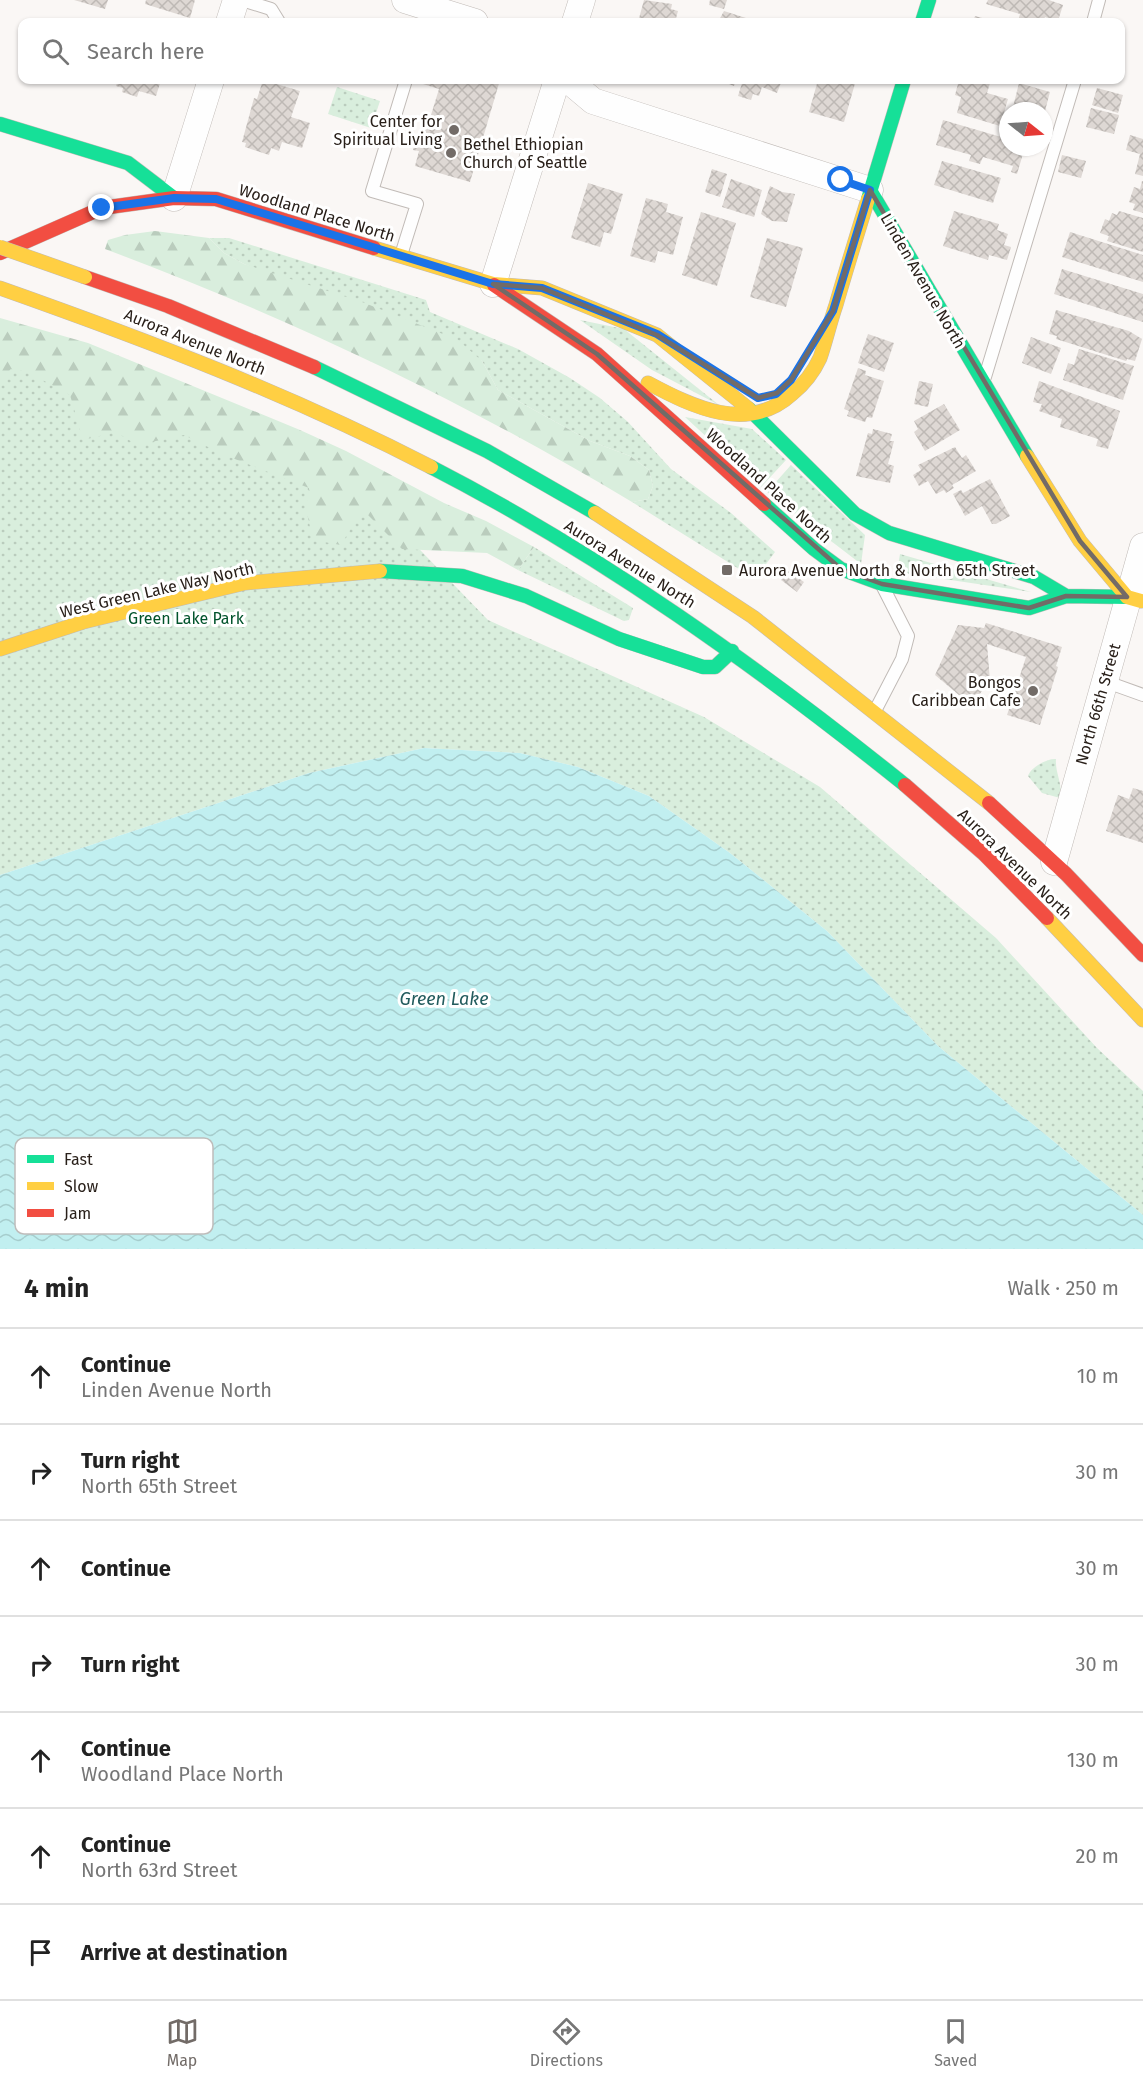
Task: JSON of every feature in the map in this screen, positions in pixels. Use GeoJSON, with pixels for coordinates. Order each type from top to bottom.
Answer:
{"type":"FeatureCollection","features":[{"type":"Feature","properties":{"kind":"main road"},"geometry":{"type":"LineString","coordinates":[[923,18],[929,0]]}},
{"type":"Feature","properties":{"kind":"main road"},"geometry":{"type":"LineString","coordinates":[[597,354],[682,402],[722,416],[757,415],[777,408],[790,399],[807,381],[819,360],[903,84]]}},
{"type":"Feature","properties":{"kind":"main road"},"geometry":{"type":"LineString","coordinates":[[0,124],[128,163],[174,198]]}},
{"type":"Feature","properties":{"kind":"main road","name":"Linden Avenue North"},"geometry":{"type":"LineString","coordinates":[[870,190],[983,384],[1080,541],[1135,599]]}},
{"type":"Feature","properties":{"kind":"main road","name":"Woodland Place North"},"geometry":{"type":"LineString","coordinates":[[0,253],[102,208],[174,198],[216,199],[493,284],[542,288],[657,334],[757,415],[847,507],[888,538],[1034,577],[1066,596]]}},
{"type":"Feature","properties":{"kind":"main road","name":"Aurora Avenue North"},"geometry":{"type":"LineString","coordinates":[[0,247],[183,310],[293,355],[400,406],[506,461],[609,521],[708,586],[790,645],[875,712],[1054,862],[1143,955]]}},
{"type":"Feature","properties":{"kind":"main road","name":"Woodland Place North"},"geometry":{"type":"LineString","coordinates":[[493,284],[597,354],[830,562],[858,577],[882,579],[1029,608],[1066,596],[1135,599]]}},
{"type":"Feature","properties":{"kind":"main road","name":"Aurora Avenue North"},"geometry":{"type":"LineString","coordinates":[[0,288],[210,365],[391,446],[565,542],[732,651],[889,771],[1024,891],[1143,1020]]}},
{"type":"Feature","properties":{"kind":"main road"},"geometry":{"type":"LineString","coordinates":[[657,334],[758,398],[776,394],[791,380],[833,311]]}},
{"type":"Feature","properties":{"kind":"main road","name":"West Green Lake Way North"},"geometry":{"type":"LineString","coordinates":[[0,649],[83,622],[245,583],[386,571],[462,576],[526,596],[619,639],[703,668],[715,667],[732,651]]}},
{"type":"Feature","properties":{"kind":"street"},"geometry":{"type":"LineString","coordinates":[[230,18],[236,0]]}},
{"type":"Feature","properties":{"kind":"street"},"geometry":{"type":"LineString","coordinates":[[405,0],[462,18]]}},
{"type":"Feature","properties":{"kind":"street"},"geometry":{"type":"LineString","coordinates":[[576,18],[582,0]]}},
{"type":"Feature","properties":{"kind":"street"},"geometry":{"type":"LineString","coordinates":[[174,198],[210,84]]}},
{"type":"Feature","properties":{"kind":"street"},"geometry":{"type":"LineString","coordinates":[[493,284],[556,84]]}},
{"type":"Feature","properties":{"kind":"street"},"geometry":{"type":"LineString","coordinates":[[573,84],[593,101],[870,190]]}},
{"type":"Feature","properties":{"kind":"street","name":"North 66th Street"},"geometry":{"type":"LineString","coordinates":[[1054,862],[1104,681],[1135,599],[1143,546]]}},
{"type":"Feature","properties":{"kind":"lane"},"geometry":{"type":"LineString","coordinates":[[242,0],[271,9],[277,18]]}},
{"type":"Feature","properties":{"kind":"lane"},"geometry":{"type":"LineString","coordinates":[[1094,18],[1099,0]]}},
{"type":"Feature","properties":{"kind":"lane"},"geometry":{"type":"LineString","coordinates":[[400,256],[417,204],[372,191],[405,84]]}},
{"type":"Feature","properties":{"kind":"lane"},"geometry":{"type":"LineString","coordinates":[[983,384],[1074,84]]}},
{"type":"Feature","properties":{"kind":"lane"},"geometry":{"type":"LineString","coordinates":[[875,712],[902,658],[908,636],[882,579]]}},
{"type":"Feature","properties":{"kind":"lane"},"geometry":{"type":"LineString","coordinates":[[1104,681],[1143,695]]}},
{"type":"Feature","properties":{"kind":"highlighted area"},"geometry":{"type":"Polygon","coordinates":[[[870,190],[1080,541],[1127,597],[1066,596],[1029,608],[882,584],[841,569],[597,354],[493,284],[542,288],[657,335],[758,398],[777,393],[791,380],[833,311],[870,190]]]}},
{"type":"Feature","properties":{"kind":"green space"},"geometry":{"type":"Polygon","coordinates":[[[337,87],[380,101],[371,128],[328,114],[337,87]]]}},
{"type":"Feature","properties":{"kind":"green space"},"geometry":{"type":"Polygon","coordinates":[[[155,231],[209,238],[224,253],[244,264],[362,302],[458,340],[482,361],[498,390],[590,441],[630,456],[649,470],[653,486],[648,499],[632,502],[568,464],[374,363],[242,304],[105,249],[108,240],[155,231]]]}},
{"type":"Feature","properties":{"kind":"green space"},"geometry":{"type":"Polygon","coordinates":[[[209,238],[229,238],[426,300],[430,312],[518,349],[600,398],[628,422],[671,469],[731,513],[775,552],[755,579],[632,502],[648,499],[653,486],[649,470],[630,456],[590,441],[498,390],[482,361],[244,264],[224,253],[209,238]]]}},
{"type":"Feature","properties":{"kind":"green space"},"geometry":{"type":"Polygon","coordinates":[[[0,318],[88,343],[300,430],[534,547],[518,570],[487,553],[402,549],[366,513],[355,521],[341,545],[313,540],[306,509],[309,488],[222,454],[184,435],[137,445],[116,432],[83,440],[70,395],[26,371],[10,369],[0,388],[0,318]]]}},
{"type":"Feature","properties":{"kind":"green space"},"geometry":{"type":"Polygon","coordinates":[[[580,320],[624,329],[719,405],[652,370],[580,320]]]}},
{"type":"Feature","properties":{"kind":"green space","name":"Green Lake Park"},"geometry":{"type":"Polygon","coordinates":[[[0,351],[361,489],[488,620],[704,717],[820,787],[996,938],[1097,1048],[1143,1091],[1143,1215],[938,1046],[827,931],[730,853],[649,796],[578,767],[520,753],[424,748],[309,773],[0,875],[0,351]]]}},
{"type":"Feature","properties":{"kind":"green space"},"geometry":{"type":"Polygon","coordinates":[[[685,417],[752,429],[786,460],[761,487],[685,417]]]}},
{"type":"Feature","properties":{"kind":"green space"},"geometry":{"type":"Polygon","coordinates":[[[791,465],[865,535],[861,564],[767,492],[791,465]]]}},
{"type":"Feature","properties":{"kind":"green space"},"geometry":{"type":"Polygon","coordinates":[[[534,547],[633,608],[629,620],[624,621],[518,570],[534,547]]]}},
{"type":"Feature","properties":{"kind":"green space"},"geometry":{"type":"Polygon","coordinates":[[[900,554],[1031,592],[897,572],[900,554]]]}},
{"type":"Feature","properties":{"kind":"green space"},"geometry":{"type":"Polygon","coordinates":[[[1056,759],[1060,798],[1042,793],[1028,776],[1039,764],[1056,759]]]}},
{"type":"Feature","properties":{"kind":"water","name":"Green Lake"},"geometry":{"type":"Polygon","coordinates":[[[424,748],[520,753],[578,767],[649,796],[730,853],[827,931],[938,1046],[1143,1215],[1143,1249],[0,1249],[0,875],[309,773],[424,748]]]}},
{"type":"Feature","properties":{"kind":"building"},"geometry":{"type":"Polygon","coordinates":[[[74,0],[108,0],[105,9],[74,0]]]}},
{"type":"Feature","properties":{"kind":"building"},"geometry":{"type":"Polygon","coordinates":[[[146,0],[195,0],[190,18],[145,4],[146,0]]]}},
{"type":"Feature","properties":{"kind":"building"},"geometry":{"type":"Polygon","coordinates":[[[644,0],[672,4],[671,9],[678,11],[676,18],[639,18],[644,0]]]}},
{"type":"Feature","properties":{"kind":"building"},"geometry":{"type":"Polygon","coordinates":[[[710,0],[727,0],[724,9],[709,5],[710,0]]]}},
{"type":"Feature","properties":{"kind":"building"},"geometry":{"type":"Polygon","coordinates":[[[988,0],[1049,0],[1063,5],[1059,18],[1019,18],[1020,14],[986,4],[988,0]]]}},
{"type":"Feature","properties":{"kind":"building"},"geometry":{"type":"Polygon","coordinates":[[[724,11],[746,18],[720,18],[724,11]]]}},
{"type":"Feature","properties":{"kind":"building"},"geometry":{"type":"Polygon","coordinates":[[[117,84],[160,84],[156,96],[139,91],[137,97],[122,92],[123,88],[116,86],[117,84]]]}},
{"type":"Feature","properties":{"kind":"building"},"geometry":{"type":"Polygon","coordinates":[[[262,84],[276,84],[300,91],[291,117],[310,123],[302,148],[282,142],[279,151],[271,148],[269,155],[245,147],[246,143],[242,142],[254,98],[257,99],[262,84]]]}},
{"type":"Feature","properties":{"kind":"building","name":"Center for Spiritual Living"},"geometry":{"type":"Polygon","coordinates":[[[423,84],[499,84],[470,182],[415,166],[419,151],[413,150],[418,133],[421,134],[423,127],[427,128],[439,89],[423,84]]]}},
{"type":"Feature","properties":{"kind":"building"},"geometry":{"type":"Polygon","coordinates":[[[742,84],[780,84],[777,93],[762,87],[759,96],[753,94],[751,100],[738,96],[742,84]]]}},
{"type":"Feature","properties":{"kind":"building"},"geometry":{"type":"Polygon","coordinates":[[[817,84],[855,84],[844,122],[809,112],[817,84]]]}},
{"type":"Feature","properties":{"kind":"building"},"geometry":{"type":"Polygon","coordinates":[[[958,84],[990,84],[987,93],[1008,99],[1007,102],[999,102],[999,126],[957,113],[961,97],[955,95],[958,84]]]}},
{"type":"Feature","properties":{"kind":"building"},"geometry":{"type":"Polygon","coordinates":[[[1019,84],[1050,92],[1047,102],[1014,102],[1019,84]]]}},
{"type":"Feature","properties":{"kind":"building"},"geometry":{"type":"Polygon","coordinates":[[[1097,88],[1123,95],[1118,113],[1092,105],[1097,88]]]}},
{"type":"Feature","properties":{"kind":"building"},"geometry":{"type":"Polygon","coordinates":[[[1091,108],[1119,115],[1114,134],[1086,127],[1091,108]]]}},
{"type":"Feature","properties":{"kind":"building"},"geometry":{"type":"Polygon","coordinates":[[[943,120],[999,136],[999,156],[1022,156],[1017,174],[1011,172],[1013,166],[983,157],[980,164],[969,161],[971,155],[936,145],[943,120]]]}},
{"type":"Feature","properties":{"kind":"building"},"geometry":{"type":"Polygon","coordinates":[[[1130,135],[1143,139],[1143,176],[1135,174],[1140,154],[1126,150],[1130,135]]]}},
{"type":"Feature","properties":{"kind":"building"},"geometry":{"type":"Polygon","coordinates":[[[1062,155],[1086,161],[1081,178],[1058,172],[1062,155]]]}},
{"type":"Feature","properties":{"kind":"building"},"geometry":{"type":"Polygon","coordinates":[[[942,161],[1001,178],[993,203],[934,185],[942,161]]]}},
{"type":"Feature","properties":{"kind":"building"},"geometry":{"type":"Polygon","coordinates":[[[712,169],[727,174],[720,197],[705,192],[712,169]]]}},
{"type":"Feature","properties":{"kind":"building"},"geometry":{"type":"Polygon","coordinates":[[[731,179],[762,190],[754,217],[722,207],[731,179]]]}},
{"type":"Feature","properties":{"kind":"building"},"geometry":{"type":"Polygon","coordinates":[[[1142,181],[1143,213],[1133,210],[1135,204],[1129,202],[1134,187],[1140,189],[1142,181]]]}},
{"type":"Feature","properties":{"kind":"building"},"geometry":{"type":"Polygon","coordinates":[[[588,183],[623,194],[611,234],[604,232],[600,247],[571,238],[588,183]]]}},
{"type":"Feature","properties":{"kind":"building"},"geometry":{"type":"Polygon","coordinates":[[[770,186],[782,192],[795,194],[787,222],[772,221],[761,214],[770,186]]]}},
{"type":"Feature","properties":{"kind":"building"},"geometry":{"type":"Polygon","coordinates":[[[646,198],[668,204],[666,212],[683,217],[673,255],[658,251],[655,263],[630,256],[646,198]]]}},
{"type":"Feature","properties":{"kind":"building"},"geometry":{"type":"Polygon","coordinates":[[[954,211],[999,224],[997,230],[1008,234],[1004,245],[1011,247],[1007,260],[989,255],[988,260],[943,246],[954,211]]]}},
{"type":"Feature","properties":{"kind":"building"},"geometry":{"type":"Polygon","coordinates":[[[1119,211],[1143,218],[1143,252],[1107,241],[1109,236],[1100,233],[1105,219],[1109,221],[1112,213],[1117,215],[1119,211]]]}},
{"type":"Feature","properties":{"kind":"building"},"geometry":{"type":"Polygon","coordinates":[[[701,212],[736,223],[717,286],[682,275],[701,212]]]}},
{"type":"Feature","properties":{"kind":"building"},"geometry":{"type":"Polygon","coordinates":[[[1070,232],[1143,255],[1143,282],[1062,257],[1070,232]]]}},
{"type":"Feature","properties":{"kind":"building"},"geometry":{"type":"Polygon","coordinates":[[[767,238],[803,248],[786,307],[750,297],[767,238]]]}},
{"type":"Feature","properties":{"kind":"building"},"geometry":{"type":"Polygon","coordinates":[[[1062,269],[1143,294],[1143,322],[1054,294],[1062,269]]]}},
{"type":"Feature","properties":{"kind":"building"},"geometry":{"type":"Polygon","coordinates":[[[1056,310],[1129,331],[1142,339],[1135,361],[1127,359],[1126,361],[1056,339],[1057,336],[1049,334],[1056,310]]]}},
{"type":"Feature","properties":{"kind":"building"},"geometry":{"type":"Polygon","coordinates":[[[868,334],[894,343],[884,372],[858,363],[868,334]]]}},
{"type":"Feature","properties":{"kind":"building"},"geometry":{"type":"Polygon","coordinates":[[[1031,337],[1061,348],[1051,374],[1022,363],[1031,337]]]}},
{"type":"Feature","properties":{"kind":"building"},"geometry":{"type":"Polygon","coordinates":[[[1079,349],[1134,366],[1123,400],[1063,380],[1068,363],[1074,365],[1079,349]]]}},
{"type":"Feature","properties":{"kind":"building"},"geometry":{"type":"Polygon","coordinates":[[[858,368],[866,371],[865,375],[884,381],[872,418],[867,417],[865,422],[847,416],[849,411],[844,409],[858,368]]]}},
{"type":"Feature","properties":{"kind":"building"},"geometry":{"type":"Polygon","coordinates":[[[919,381],[933,384],[928,407],[914,404],[919,381]]]}},
{"type":"Feature","properties":{"kind":"building"},"geometry":{"type":"Polygon","coordinates":[[[1039,381],[1120,411],[1108,449],[1096,446],[1098,439],[1060,427],[1062,419],[1039,411],[1042,404],[1033,402],[1039,381]]]}},
{"type":"Feature","properties":{"kind":"building"},"geometry":{"type":"Polygon","coordinates":[[[944,404],[960,430],[925,451],[914,432],[918,429],[914,421],[944,404]]]}},
{"type":"Feature","properties":{"kind":"building"},"geometry":{"type":"Polygon","coordinates":[[[873,429],[892,434],[890,441],[894,441],[888,464],[894,466],[890,483],[856,476],[868,433],[872,434],[873,429]]]}},
{"type":"Feature","properties":{"kind":"building"},"geometry":{"type":"Polygon","coordinates":[[[955,447],[962,458],[966,455],[976,471],[952,485],[954,488],[946,493],[944,490],[936,494],[928,481],[919,486],[913,475],[921,470],[918,465],[955,447]]]}},
{"type":"Feature","properties":{"kind":"building"},"geometry":{"type":"Polygon","coordinates":[[[990,479],[1010,516],[996,524],[992,524],[982,506],[965,516],[953,494],[961,490],[963,493],[990,479]]]}},
{"type":"Feature","properties":{"kind":"building"},"geometry":{"type":"Polygon","coordinates":[[[787,570],[804,582],[797,592],[781,580],[787,570]]]}},
{"type":"Feature","properties":{"kind":"building"},"geometry":{"type":"Polygon","coordinates":[[[986,623],[1062,647],[1040,725],[1007,715],[1026,657],[987,644],[990,681],[971,705],[935,675],[958,625],[984,628],[986,623]]]}},
{"type":"Feature","properties":{"kind":"building"},"geometry":{"type":"Polygon","coordinates":[[[1133,788],[1143,791],[1143,843],[1106,831],[1118,795],[1129,799],[1133,788]]]}},
{"type":"Feature","properties":{"kind":"traffic: fast"},"geometry":{"type":"LineString","coordinates":[[923,18],[929,0]]}},
{"type":"Feature","properties":{"kind":"traffic: fast"},"geometry":{"type":"LineString","coordinates":[[868,199],[903,84]]}},
{"type":"Feature","properties":{"kind":"traffic: fast"},"geometry":{"type":"LineString","coordinates":[[0,124],[128,163],[174,198]]}},
{"type":"Feature","properties":{"kind":"traffic: fast"},"geometry":{"type":"LineString","coordinates":[[870,190],[1027,456]]}},
{"type":"Feature","properties":{"kind":"traffic: fast"},"geometry":{"type":"LineString","coordinates":[[314,367],[487,451],[595,513]]}},
{"type":"Feature","properties":{"kind":"traffic: fast"},"geometry":{"type":"LineString","coordinates":[[749,409],[855,514],[889,533],[1034,577],[1066,596]]}},
{"type":"Feature","properties":{"kind":"traffic: fast"},"geometry":{"type":"LineString","coordinates":[[431,467],[556,537],[676,614],[792,697],[905,785]]}},
{"type":"Feature","properties":{"kind":"traffic: fast"},"geometry":{"type":"LineString","coordinates":[[764,504],[814,549],[841,569],[882,584],[1029,608],[1066,596],[1127,597]]}},
{"type":"Feature","properties":{"kind":"traffic: fast"},"geometry":{"type":"LineString","coordinates":[[380,571],[462,576],[526,596],[619,639],[703,667],[715,667],[732,651]]}},
{"type":"Feature","properties":{"kind":"traffic: slow"},"geometry":{"type":"LineString","coordinates":[[648,383],[702,408],[739,414],[757,413],[775,406],[792,394],[808,378],[820,358],[868,199]]}},
{"type":"Feature","properties":{"kind":"traffic: slow"},"geometry":{"type":"LineString","coordinates":[[0,247],[85,277]]}},
{"type":"Feature","properties":{"kind":"traffic: slow"},"geometry":{"type":"LineString","coordinates":[[374,248],[493,284],[542,288],[657,335],[749,409]]}},
{"type":"Feature","properties":{"kind":"traffic: slow"},"geometry":{"type":"LineString","coordinates":[[0,288],[111,328],[272,392],[431,467]]}},
{"type":"Feature","properties":{"kind":"traffic: slow"},"geometry":{"type":"LineString","coordinates":[[1027,456],[1080,541],[1127,597],[1141,601]]}},
{"type":"Feature","properties":{"kind":"traffic: slow"},"geometry":{"type":"LineString","coordinates":[[595,513],[753,617],[989,803]]}},
{"type":"Feature","properties":{"kind":"traffic: slow"},"geometry":{"type":"LineString","coordinates":[[0,649],[83,622],[245,583],[380,571]]}},
{"type":"Feature","properties":{"kind":"traffic: slow"},"geometry":{"type":"LineString","coordinates":[[1047,918],[1143,1020]]}},
{"type":"Feature","properties":{"kind":"traffic: jam"},"geometry":{"type":"LineString","coordinates":[[0,253],[102,208],[174,198],[216,199],[374,248]]}},
{"type":"Feature","properties":{"kind":"traffic: jam"},"geometry":{"type":"LineString","coordinates":[[85,277],[168,306],[314,367]]}},
{"type":"Feature","properties":{"kind":"traffic: jam"},"geometry":{"type":"LineString","coordinates":[[494,285],[597,354],[764,504]]}},
{"type":"Feature","properties":{"kind":"traffic: jam"},"geometry":{"type":"LineString","coordinates":[[905,785],[984,854],[1047,918]]}},
{"type":"Feature","properties":{"kind":"traffic: jam"},"geometry":{"type":"LineString","coordinates":[[989,803],[1066,874],[1143,955]]}},
{"type":"Feature","properties":{"kind":"place","name":"Center for Spiritual Living"},"geometry":{"type":"Point","coordinates":[454,130]}},
{"type":"Feature","properties":{"kind":"place","name":"Bethel Ethiopian Church of Seattle"},"geometry":{"type":"Point","coordinates":[451,153]}},
{"type":"Feature","properties":{"kind":"place","name":"Aurora Avenue North & North 65th Street"},"geometry":{"type":"Point","coordinates":[727,570]}},
{"type":"Feature","properties":{"kind":"place","name":"Bongos Caribbean Cafe"},"geometry":{"type":"Point","coordinates":[1033,691]}},
{"type":"Feature","properties":{"kind":"route"},"geometry":{"type":"LineString","coordinates":[[102,208],[174,198],[216,199],[493,284],[542,288],[657,334],[758,398],[776,394],[791,380],[833,311],[870,190],[841,180]]}}]}
